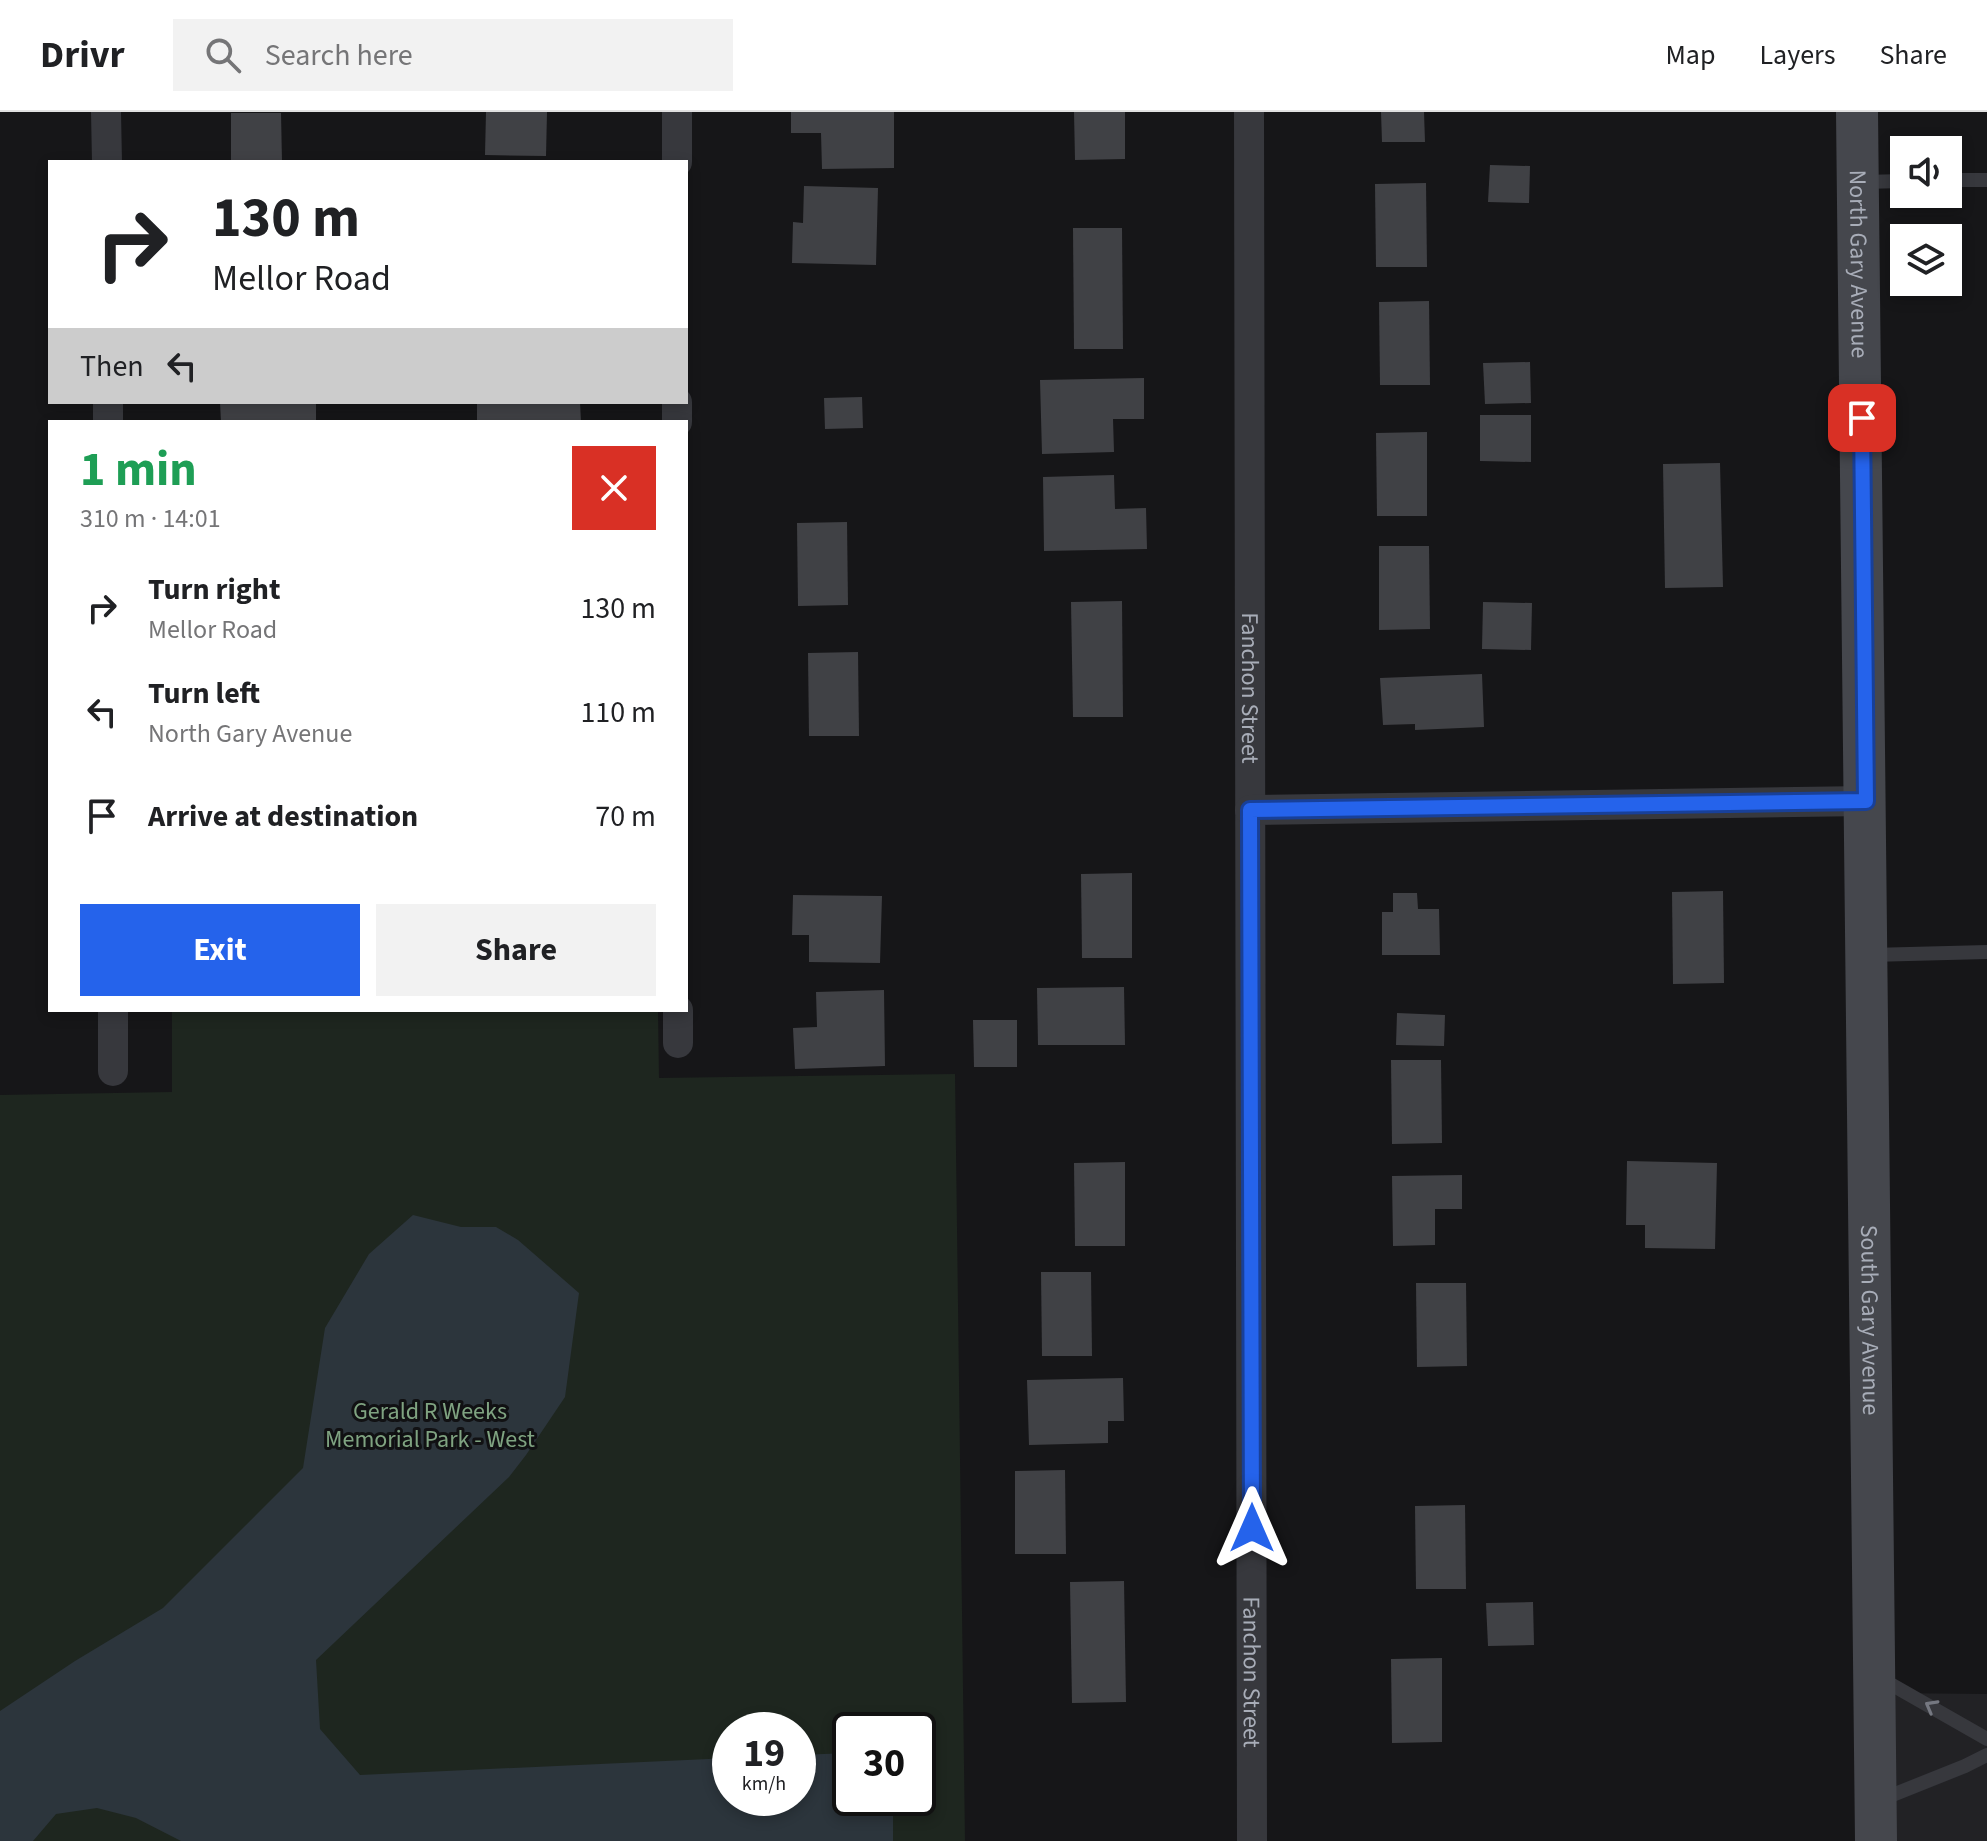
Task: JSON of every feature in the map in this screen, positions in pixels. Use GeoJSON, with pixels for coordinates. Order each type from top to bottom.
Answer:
{"type":"FeatureCollection","features":[{"type":"Feature","properties":{"kind":"main road","name":"North Gary Avenue"},"geometry":{"type":"LineString","coordinates":[[1857,112],[1866,801]]}},
{"type":"Feature","properties":{"kind":"main road","name":"South Gary Avenue"},"geometry":{"type":"LineString","coordinates":[[1866,801],[1865,955],[1876,1821]]}},
{"type":"Feature","properties":{"kind":"street"},"geometry":{"type":"LineString","coordinates":[[106,112],[107,160]]}},
{"type":"Feature","properties":{"kind":"street"},"geometry":{"type":"LineString","coordinates":[[677,112],[677,160]]}},
{"type":"Feature","properties":{"kind":"street","name":"Fanchon Street"},"geometry":{"type":"LineString","coordinates":[[1249,112],[1252,1841]]}},
{"type":"Feature","properties":{"kind":"street"},"geometry":{"type":"LineString","coordinates":[[1250,810],[1866,801]]}},
{"type":"Feature","properties":{"kind":"street"},"geometry":{"type":"LineString","coordinates":[[113,1012],[113,1071]]}},
{"type":"Feature","properties":{"kind":"street"},"geometry":{"type":"LineString","coordinates":[[678,1012],[678,1043]]}},
{"type":"Feature","properties":{"kind":"lane"},"geometry":{"type":"LineString","coordinates":[[1962,180],[1987,180]]}},
{"type":"Feature","properties":{"kind":"lane"},"geometry":{"type":"LineString","coordinates":[[1859,182],[1890,181]]}},
{"type":"Feature","properties":{"kind":"lane"},"geometry":{"type":"LineString","coordinates":[[1865,955],[1987,952]]}},
{"type":"Feature","properties":{"kind":"lane"},"geometry":{"type":"LineString","coordinates":[[1875,1675],[1987,1739]]}},
{"type":"Feature","properties":{"kind":"lane"},"geometry":{"type":"LineString","coordinates":[[1876,1821],[1987,1755]]}},
{"type":"Feature","properties":{"kind":"shaded area"},"geometry":{"type":"Polygon","coordinates":[[[413,1215],[461,1227],[496,1227],[518,1240],[579,1293],[565,1397],[526,1455],[509,1477],[316,1660],[320,1729],[360,1775],[712,1759],[712,1816],[816,1816],[816,1754],[832,1754],[832,1816],[893,1816],[893,1841],[181,1841],[136,1818],[97,1808],[56,1814],[33,1841],[0,1841],[0,1711],[163,1608],[303,1468],[325,1328],[369,1254],[413,1215]]]}},
{"type":"Feature","properties":{"kind":"shaded area"},"geometry":{"type":"Polygon","coordinates":[[[1884,1693],[1987,1694],[1987,1841],[1885,1841],[1884,1693]]]}},
{"type":"Feature","properties":{"kind":"green space","name":"Gerald R Weeks Memorial Park - West"},"geometry":{"type":"Polygon","coordinates":[[[172,1012],[658,1012],[659,1078],[955,1074],[965,1841],[0,1841],[0,1095],[172,1092],[172,1012]]]}},
{"type":"Feature","properties":{"kind":"building"},"geometry":{"type":"Polygon","coordinates":[[[486,112],[547,112],[546,156],[485,155],[486,112]]]}},
{"type":"Feature","properties":{"kind":"building"},"geometry":{"type":"Polygon","coordinates":[[[791,112],[894,112],[894,168],[822,169],[821,133],[791,133],[791,112]]]}},
{"type":"Feature","properties":{"kind":"building"},"geometry":{"type":"Polygon","coordinates":[[[1074,112],[1125,112],[1125,159],[1075,160],[1074,112]]]}},
{"type":"Feature","properties":{"kind":"building"},"geometry":{"type":"Polygon","coordinates":[[[1381,112],[1424,112],[1425,142],[1382,142],[1381,112]]]}},
{"type":"Feature","properties":{"kind":"building"},"geometry":{"type":"Polygon","coordinates":[[[231,113],[281,113],[282,160],[231,160],[231,113]]]}},
{"type":"Feature","properties":{"kind":"building"},"geometry":{"type":"Polygon","coordinates":[[[1490,165],[1530,166],[1529,203],[1488,202],[1490,165]]]}},
{"type":"Feature","properties":{"kind":"building"},"geometry":{"type":"Polygon","coordinates":[[[1426,183],[1427,267],[1376,267],[1375,184],[1426,183]]]}},
{"type":"Feature","properties":{"kind":"building"},"geometry":{"type":"Polygon","coordinates":[[[804,186],[878,188],[876,265],[792,263],[793,222],[803,223],[804,186]]]}},
{"type":"Feature","properties":{"kind":"building"},"geometry":{"type":"Polygon","coordinates":[[[1073,228],[1122,228],[1123,349],[1074,349],[1073,228]]]}},
{"type":"Feature","properties":{"kind":"building"},"geometry":{"type":"Polygon","coordinates":[[[1429,301],[1430,385],[1380,385],[1379,302],[1429,301]]]}},
{"type":"Feature","properties":{"kind":"building"},"geometry":{"type":"Polygon","coordinates":[[[1530,362],[1531,403],[1485,404],[1483,363],[1530,362]]]}},
{"type":"Feature","properties":{"kind":"building"},"geometry":{"type":"Polygon","coordinates":[[[1144,378],[1144,419],[1113,419],[1114,452],[1042,454],[1040,380],[1144,378]]]}},
{"type":"Feature","properties":{"kind":"building"},"geometry":{"type":"Polygon","coordinates":[[[862,397],[863,428],[825,429],[824,398],[862,397]]]}},
{"type":"Feature","properties":{"kind":"building"},"geometry":{"type":"Polygon","coordinates":[[[220,404],[316,404],[316,420],[221,420],[220,404]]]}},
{"type":"Feature","properties":{"kind":"building"},"geometry":{"type":"Polygon","coordinates":[[[477,404],[580,404],[581,420],[477,420],[477,404]]]}},
{"type":"Feature","properties":{"kind":"building"},"geometry":{"type":"Polygon","coordinates":[[[1480,415],[1531,415],[1531,462],[1480,461],[1480,415]]]}},
{"type":"Feature","properties":{"kind":"building"},"geometry":{"type":"Polygon","coordinates":[[[1427,432],[1427,516],[1377,516],[1376,433],[1427,432]]]}},
{"type":"Feature","properties":{"kind":"building"},"geometry":{"type":"Polygon","coordinates":[[[1720,463],[1723,587],[1665,588],[1663,464],[1720,463]]]}},
{"type":"Feature","properties":{"kind":"building"},"geometry":{"type":"Polygon","coordinates":[[[1114,475],[1115,509],[1146,508],[1147,549],[1044,551],[1043,477],[1114,475]]]}},
{"type":"Feature","properties":{"kind":"building"},"geometry":{"type":"Polygon","coordinates":[[[847,522],[848,605],[798,606],[797,523],[847,522]]]}},
{"type":"Feature","properties":{"kind":"building"},"geometry":{"type":"Polygon","coordinates":[[[1379,546],[1429,546],[1430,629],[1379,630],[1379,546]]]}},
{"type":"Feature","properties":{"kind":"building"},"geometry":{"type":"Polygon","coordinates":[[[1122,601],[1123,717],[1073,717],[1071,602],[1122,601]]]}},
{"type":"Feature","properties":{"kind":"building"},"geometry":{"type":"Polygon","coordinates":[[[1483,602],[1532,603],[1531,650],[1482,649],[1483,602]]]}},
{"type":"Feature","properties":{"kind":"building"},"geometry":{"type":"Polygon","coordinates":[[[858,652],[859,736],[809,736],[808,653],[858,652]]]}},
{"type":"Feature","properties":{"kind":"building"},"geometry":{"type":"Polygon","coordinates":[[[1482,674],[1484,727],[1415,730],[1415,724],[1383,725],[1380,678],[1482,674]]]}},
{"type":"Feature","properties":{"kind":"building"},"geometry":{"type":"Polygon","coordinates":[[[1132,873],[1132,958],[1082,958],[1081,874],[1132,873]]]}},
{"type":"Feature","properties":{"kind":"building"},"geometry":{"type":"Polygon","coordinates":[[[1723,891],[1724,983],[1673,984],[1672,892],[1723,891]]]}},
{"type":"Feature","properties":{"kind":"building"},"geometry":{"type":"Polygon","coordinates":[[[1393,893],[1417,893],[1418,909],[1439,909],[1440,955],[1382,955],[1382,912],[1393,912],[1393,893]]]}},
{"type":"Feature","properties":{"kind":"building"},"geometry":{"type":"Polygon","coordinates":[[[793,895],[882,896],[880,963],[809,962],[809,935],[792,935],[793,895]]]}},
{"type":"Feature","properties":{"kind":"building"},"geometry":{"type":"Polygon","coordinates":[[[1124,987],[1125,1045],[1038,1045],[1037,988],[1124,987]]]}},
{"type":"Feature","properties":{"kind":"building"},"geometry":{"type":"Polygon","coordinates":[[[884,990],[885,1066],[795,1069],[793,1028],[817,1027],[816,992],[884,990]]]}},
{"type":"Feature","properties":{"kind":"building"},"geometry":{"type":"Polygon","coordinates":[[[1397,1013],[1445,1015],[1444,1046],[1396,1045],[1397,1013]]]}},
{"type":"Feature","properties":{"kind":"building"},"geometry":{"type":"Polygon","coordinates":[[[973,1020],[1017,1020],[1017,1067],[974,1067],[973,1020]]]}},
{"type":"Feature","properties":{"kind":"building"},"geometry":{"type":"Polygon","coordinates":[[[1391,1060],[1441,1060],[1442,1143],[1392,1144],[1391,1060]]]}},
{"type":"Feature","properties":{"kind":"building"},"geometry":{"type":"Polygon","coordinates":[[[1627,1161],[1717,1163],[1715,1249],[1645,1248],[1645,1225],[1626,1225],[1627,1161]]]}},
{"type":"Feature","properties":{"kind":"building"},"geometry":{"type":"Polygon","coordinates":[[[1125,1162],[1125,1246],[1075,1246],[1074,1163],[1125,1162]]]}},
{"type":"Feature","properties":{"kind":"building"},"geometry":{"type":"Polygon","coordinates":[[[1462,1175],[1462,1209],[1435,1209],[1435,1245],[1393,1246],[1392,1176],[1462,1175]]]}},
{"type":"Feature","properties":{"kind":"building"},"geometry":{"type":"Polygon","coordinates":[[[1041,1272],[1091,1272],[1092,1356],[1042,1356],[1041,1272]]]}},
{"type":"Feature","properties":{"kind":"building"},"geometry":{"type":"Polygon","coordinates":[[[1416,1283],[1466,1283],[1467,1366],[1417,1367],[1416,1283]]]}},
{"type":"Feature","properties":{"kind":"building"},"geometry":{"type":"Polygon","coordinates":[[[1123,1378],[1124,1421],[1108,1421],[1108,1443],[1029,1445],[1027,1380],[1123,1378]]]}},
{"type":"Feature","properties":{"kind":"building"},"geometry":{"type":"Polygon","coordinates":[[[1065,1470],[1066,1554],[1015,1554],[1015,1471],[1065,1470]]]}},
{"type":"Feature","properties":{"kind":"building"},"geometry":{"type":"Polygon","coordinates":[[[1465,1505],[1466,1589],[1416,1589],[1415,1506],[1465,1505]]]}},
{"type":"Feature","properties":{"kind":"building"},"geometry":{"type":"Polygon","coordinates":[[[1124,1581],[1126,1702],[1072,1703],[1070,1582],[1124,1581]]]}},
{"type":"Feature","properties":{"kind":"building"},"geometry":{"type":"Polygon","coordinates":[[[1533,1602],[1534,1645],[1488,1646],[1486,1603],[1533,1602]]]}},
{"type":"Feature","properties":{"kind":"building"},"geometry":{"type":"Polygon","coordinates":[[[1442,1658],[1442,1742],[1392,1743],[1391,1659],[1442,1658]]]}},
{"type":"Feature","properties":{"kind":"route"},"geometry":{"type":"LineString","coordinates":[[1252,1528],[1250,810],[1866,801],[1862,418]]}}]}
